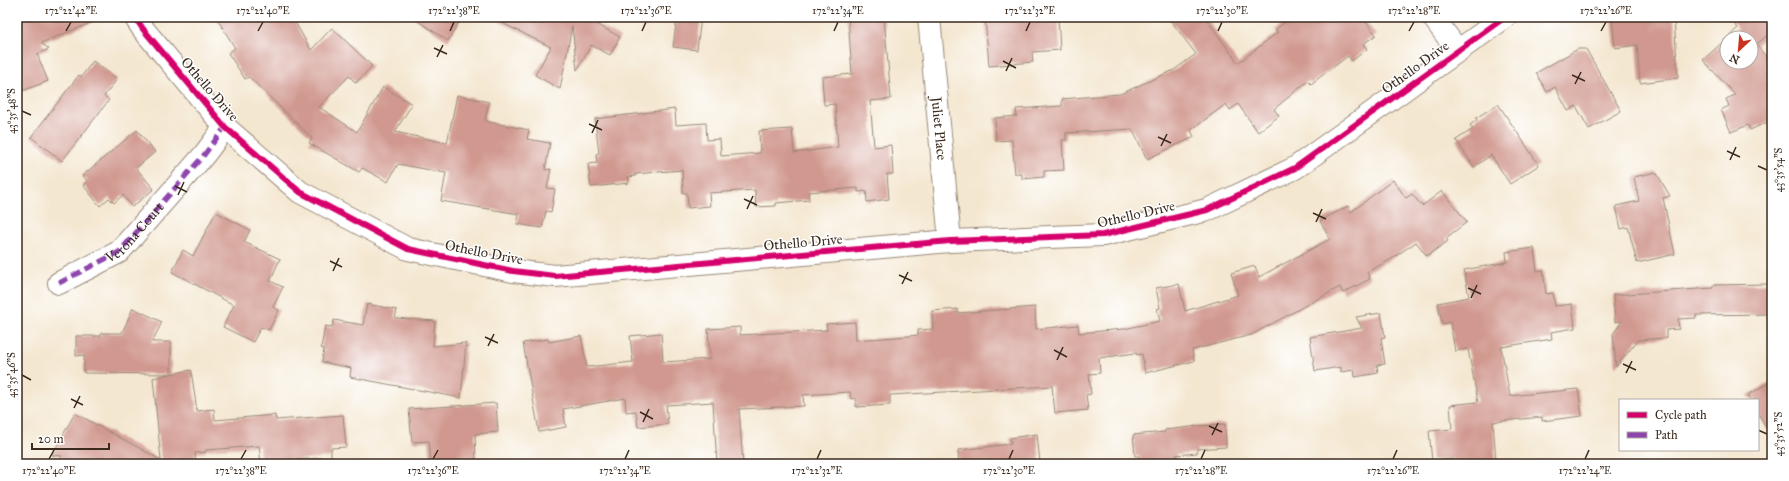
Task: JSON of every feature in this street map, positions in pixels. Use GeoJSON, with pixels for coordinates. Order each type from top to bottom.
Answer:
{"type":"FeatureCollection","features":[{"type":"Feature","properties":{"kind":"street","name":"Othello Drive"},"geometry":{"type":"LineString","coordinates":[[135,17],[143,29],[225,127],[300,192],[408,249],[513,271],[555,276],[950,241],[1103,235],[1208,210],[1295,168],[1505,17]]}},
{"type":"Feature","properties":{"kind":"street","name":"Juliet Place"},"geometry":{"type":"LineString","coordinates":[[929,17],[950,241]]}},
{"type":"Feature","properties":{"kind":"street"},"geometry":{"type":"LineString","coordinates":[[1433,17],[1458,51]]}},
{"type":"Feature","properties":{"kind":"street","name":"Verona Court"},"geometry":{"type":"LineString","coordinates":[[59,283],[119,252],[204,155],[225,127]]}},
{"type":"Feature","properties":{"kind":"building"},"geometry":{"type":"Polygon","coordinates":[[[17,17],[103,18],[41,43],[49,49],[37,54],[48,81],[17,93],[17,17]]]}},
{"type":"Feature","properties":{"kind":"building"},"geometry":{"type":"Polygon","coordinates":[[[216,17],[292,17],[311,50],[332,28],[372,66],[356,83],[349,76],[319,107],[357,132],[383,87],[412,104],[395,132],[447,143],[457,95],[489,102],[485,120],[529,130],[527,139],[550,143],[545,170],[551,169],[547,188],[555,189],[551,212],[546,211],[542,228],[517,224],[519,214],[441,201],[446,173],[398,164],[388,182],[362,168],[359,172],[309,143],[312,138],[249,77],[245,79],[228,53],[235,48],[216,17]]]}},
{"type":"Feature","properties":{"kind":"building"},"geometry":{"type":"Polygon","coordinates":[[[412,17],[462,17],[448,41],[412,17]]]}},
{"type":"Feature","properties":{"kind":"building"},"geometry":{"type":"Polygon","coordinates":[[[490,17],[584,17],[620,37],[610,55],[591,45],[577,70],[572,26],[560,89],[535,75],[551,47],[490,17]]]}},
{"type":"Feature","properties":{"kind":"building"},"geometry":{"type":"Polygon","coordinates":[[[677,17],[701,17],[697,50],[673,47],[677,17]]]}},
{"type":"Feature","properties":{"kind":"building"},"geometry":{"type":"Polygon","coordinates":[[[848,17],[884,17],[891,99],[870,101],[874,147],[891,145],[893,174],[887,174],[889,199],[867,202],[866,191],[858,192],[858,188],[808,192],[809,200],[776,203],[776,206],[756,207],[755,190],[709,193],[710,206],[688,208],[687,193],[683,193],[682,170],[635,174],[636,176],[628,177],[629,183],[591,187],[588,164],[597,163],[596,154],[599,153],[595,119],[675,109],[676,125],[706,123],[707,140],[720,139],[721,156],[760,153],[759,131],[792,129],[794,153],[838,147],[835,104],[824,105],[822,77],[852,74],[848,17]]]}},
{"type":"Feature","properties":{"kind":"building"},"geometry":{"type":"Polygon","coordinates":[[[1058,17],[1060,50],[1032,52],[1033,62],[989,66],[985,18],[1058,17]]]}},
{"type":"Feature","properties":{"kind":"building"},"geometry":{"type":"Polygon","coordinates":[[[1168,17],[1205,17],[1238,63],[1278,32],[1275,30],[1291,17],[1362,17],[1376,35],[1363,44],[1367,49],[1352,61],[1348,56],[1311,84],[1308,81],[1274,109],[1279,116],[1258,132],[1238,104],[1230,110],[1226,104],[1191,130],[1194,137],[1147,159],[1132,129],[1066,133],[1066,140],[1062,140],[1064,170],[1044,171],[1044,177],[1022,179],[1022,174],[1015,174],[1012,140],[996,141],[995,118],[1017,116],[1016,109],[1062,106],[1062,99],[1120,94],[1174,70],[1196,54],[1168,17]]]}},
{"type":"Feature","properties":{"kind":"building"},"geometry":{"type":"Polygon","coordinates":[[[1612,17],[1674,17],[1678,78],[1640,83],[1637,45],[1615,48],[1612,17]]]}},
{"type":"Feature","properties":{"kind":"building"},"geometry":{"type":"Polygon","coordinates":[[[1728,17],[1772,17],[1772,31],[1759,42],[1759,30],[1736,30],[1738,28],[1728,17]]]}},
{"type":"Feature","properties":{"kind":"building"},"geometry":{"type":"Polygon","coordinates":[[[1719,45],[1719,70],[1759,70],[1759,48],[1772,63],[1772,120],[1750,130],[1748,125],[1731,132],[1721,110],[1729,106],[1726,99],[1735,95],[1703,60],[1719,45]]]}},
{"type":"Feature","properties":{"kind":"building"},"geometry":{"type":"Polygon","coordinates":[[[1578,49],[1586,49],[1621,111],[1589,129],[1576,106],[1568,111],[1555,87],[1547,92],[1536,73],[1578,49]]]}},
{"type":"Feature","properties":{"kind":"building"},"geometry":{"type":"Polygon","coordinates":[[[93,61],[117,79],[104,96],[109,100],[62,161],[31,137],[79,75],[81,77],[93,61]]]}},
{"type":"Feature","properties":{"kind":"building"},"geometry":{"type":"Polygon","coordinates":[[[1498,104],[1539,165],[1510,184],[1491,155],[1474,167],[1456,140],[1473,129],[1470,125],[1477,120],[1476,118],[1498,104]]]}},
{"type":"Feature","properties":{"kind":"building"},"geometry":{"type":"Polygon","coordinates":[[[137,130],[155,152],[136,168],[154,189],[132,207],[123,195],[114,203],[109,198],[100,206],[83,185],[88,181],[82,176],[137,130]]]}},
{"type":"Feature","properties":{"kind":"building"},"geometry":{"type":"Polygon","coordinates":[[[1656,172],[1670,196],[1663,198],[1675,254],[1637,263],[1628,227],[1621,229],[1616,206],[1639,201],[1634,177],[1656,172]]]}},
{"type":"Feature","properties":{"kind":"building"},"geometry":{"type":"Polygon","coordinates":[[[1393,180],[1406,198],[1412,194],[1422,206],[1442,191],[1467,222],[1446,238],[1448,241],[1427,256],[1416,242],[1390,260],[1367,272],[1370,279],[1343,293],[1340,287],[1251,335],[1192,350],[1194,361],[1145,373],[1142,354],[1137,355],[1136,353],[1099,358],[1100,373],[1089,374],[1091,394],[1086,395],[1088,410],[1055,413],[1052,386],[890,395],[890,405],[856,407],[856,398],[851,399],[850,392],[803,395],[804,406],[739,409],[743,464],[717,464],[713,402],[666,405],[668,424],[638,427],[636,411],[626,412],[625,398],[563,409],[566,427],[539,432],[523,343],[548,339],[549,342],[581,336],[587,367],[633,362],[630,336],[661,333],[663,362],[710,359],[708,329],[740,327],[740,335],[827,330],[826,324],[855,322],[856,340],[909,336],[918,335],[918,330],[933,329],[932,311],[958,309],[958,313],[1035,307],[1036,329],[1078,325],[1079,333],[1124,329],[1160,321],[1157,309],[1160,308],[1156,288],[1179,284],[1185,311],[1238,295],[1231,273],[1255,266],[1259,277],[1330,239],[1320,221],[1348,206],[1351,212],[1393,180]]]}},
{"type":"Feature","properties":{"kind":"building"},"geometry":{"type":"Polygon","coordinates":[[[216,212],[250,230],[244,242],[280,259],[270,281],[283,287],[273,307],[279,310],[269,330],[261,327],[253,342],[223,327],[234,305],[172,272],[183,250],[193,256],[216,212]]]}},
{"type":"Feature","properties":{"kind":"building"},"geometry":{"type":"Polygon","coordinates":[[[1534,248],[1537,271],[1543,270],[1546,294],[1553,293],[1555,306],[1572,304],[1575,328],[1551,332],[1552,339],[1501,347],[1510,396],[1578,389],[1582,416],[1542,421],[1542,417],[1493,422],[1496,462],[1491,462],[1491,464],[1454,464],[1453,459],[1432,461],[1429,431],[1452,429],[1450,405],[1478,402],[1468,349],[1455,351],[1450,322],[1442,324],[1438,303],[1469,297],[1464,270],[1507,262],[1506,252],[1534,248]]]}},
{"type":"Feature","properties":{"kind":"building"},"geometry":{"type":"Polygon","coordinates":[[[1772,284],[1772,314],[1696,315],[1696,318],[1678,319],[1679,329],[1666,330],[1666,338],[1638,340],[1616,367],[1613,334],[1622,321],[1615,322],[1613,295],[1713,288],[1713,285],[1772,284]]]}},
{"type":"Feature","properties":{"kind":"building"},"geometry":{"type":"Polygon","coordinates":[[[367,304],[397,310],[395,318],[435,321],[433,346],[466,343],[461,398],[350,377],[351,368],[322,362],[324,349],[321,348],[325,326],[332,327],[334,320],[363,325],[367,304]]]}},
{"type":"Feature","properties":{"kind":"building"},"geometry":{"type":"Polygon","coordinates":[[[133,308],[162,322],[152,342],[171,342],[171,374],[191,370],[197,411],[214,409],[215,420],[275,415],[276,420],[343,415],[346,447],[331,448],[331,457],[283,461],[283,464],[261,464],[259,446],[206,450],[206,452],[195,453],[196,464],[58,464],[62,456],[52,455],[75,413],[161,460],[153,378],[170,374],[84,373],[84,355],[76,356],[76,336],[101,336],[101,333],[122,333],[133,308]]]}},
{"type":"Feature","properties":{"kind":"building"},"geometry":{"type":"Polygon","coordinates":[[[1381,313],[1385,337],[1381,338],[1385,364],[1377,365],[1378,373],[1355,377],[1354,370],[1341,372],[1341,367],[1315,371],[1310,337],[1362,328],[1356,317],[1381,313]]]}},
{"type":"Feature","properties":{"kind":"building"},"geometry":{"type":"Polygon","coordinates":[[[1772,381],[1772,438],[1759,415],[1759,399],[1750,399],[1748,395],[1772,381]]]}},
{"type":"Feature","properties":{"kind":"building"},"geometry":{"type":"Polygon","coordinates":[[[496,403],[498,432],[475,434],[476,460],[431,464],[429,441],[412,442],[409,409],[496,403]]]}},
{"type":"Feature","properties":{"kind":"building"},"geometry":{"type":"Polygon","coordinates":[[[1225,424],[1226,447],[1197,449],[1197,453],[1176,455],[1177,464],[1140,464],[1139,456],[1135,456],[1133,435],[1225,424]]]}},
{"type":"Feature","properties":{"kind":"building"},"geometry":{"type":"Polygon","coordinates":[[[1037,434],[1040,463],[959,464],[958,450],[1011,444],[1010,438],[1037,434]]]}},
{"type":"Feature","properties":{"kind":"marked path"},"geometry":{"type":"LineString","coordinates":[[59,283],[119,252],[204,155],[225,127]]}},
{"type":"Feature","properties":{"kind":"cycle path"},"geometry":{"type":"LineString","coordinates":[[135,17],[143,29],[225,127],[300,192],[408,249],[513,271],[555,276],[950,241],[1103,235],[1207,210],[1295,168],[1505,17]]}}]}
